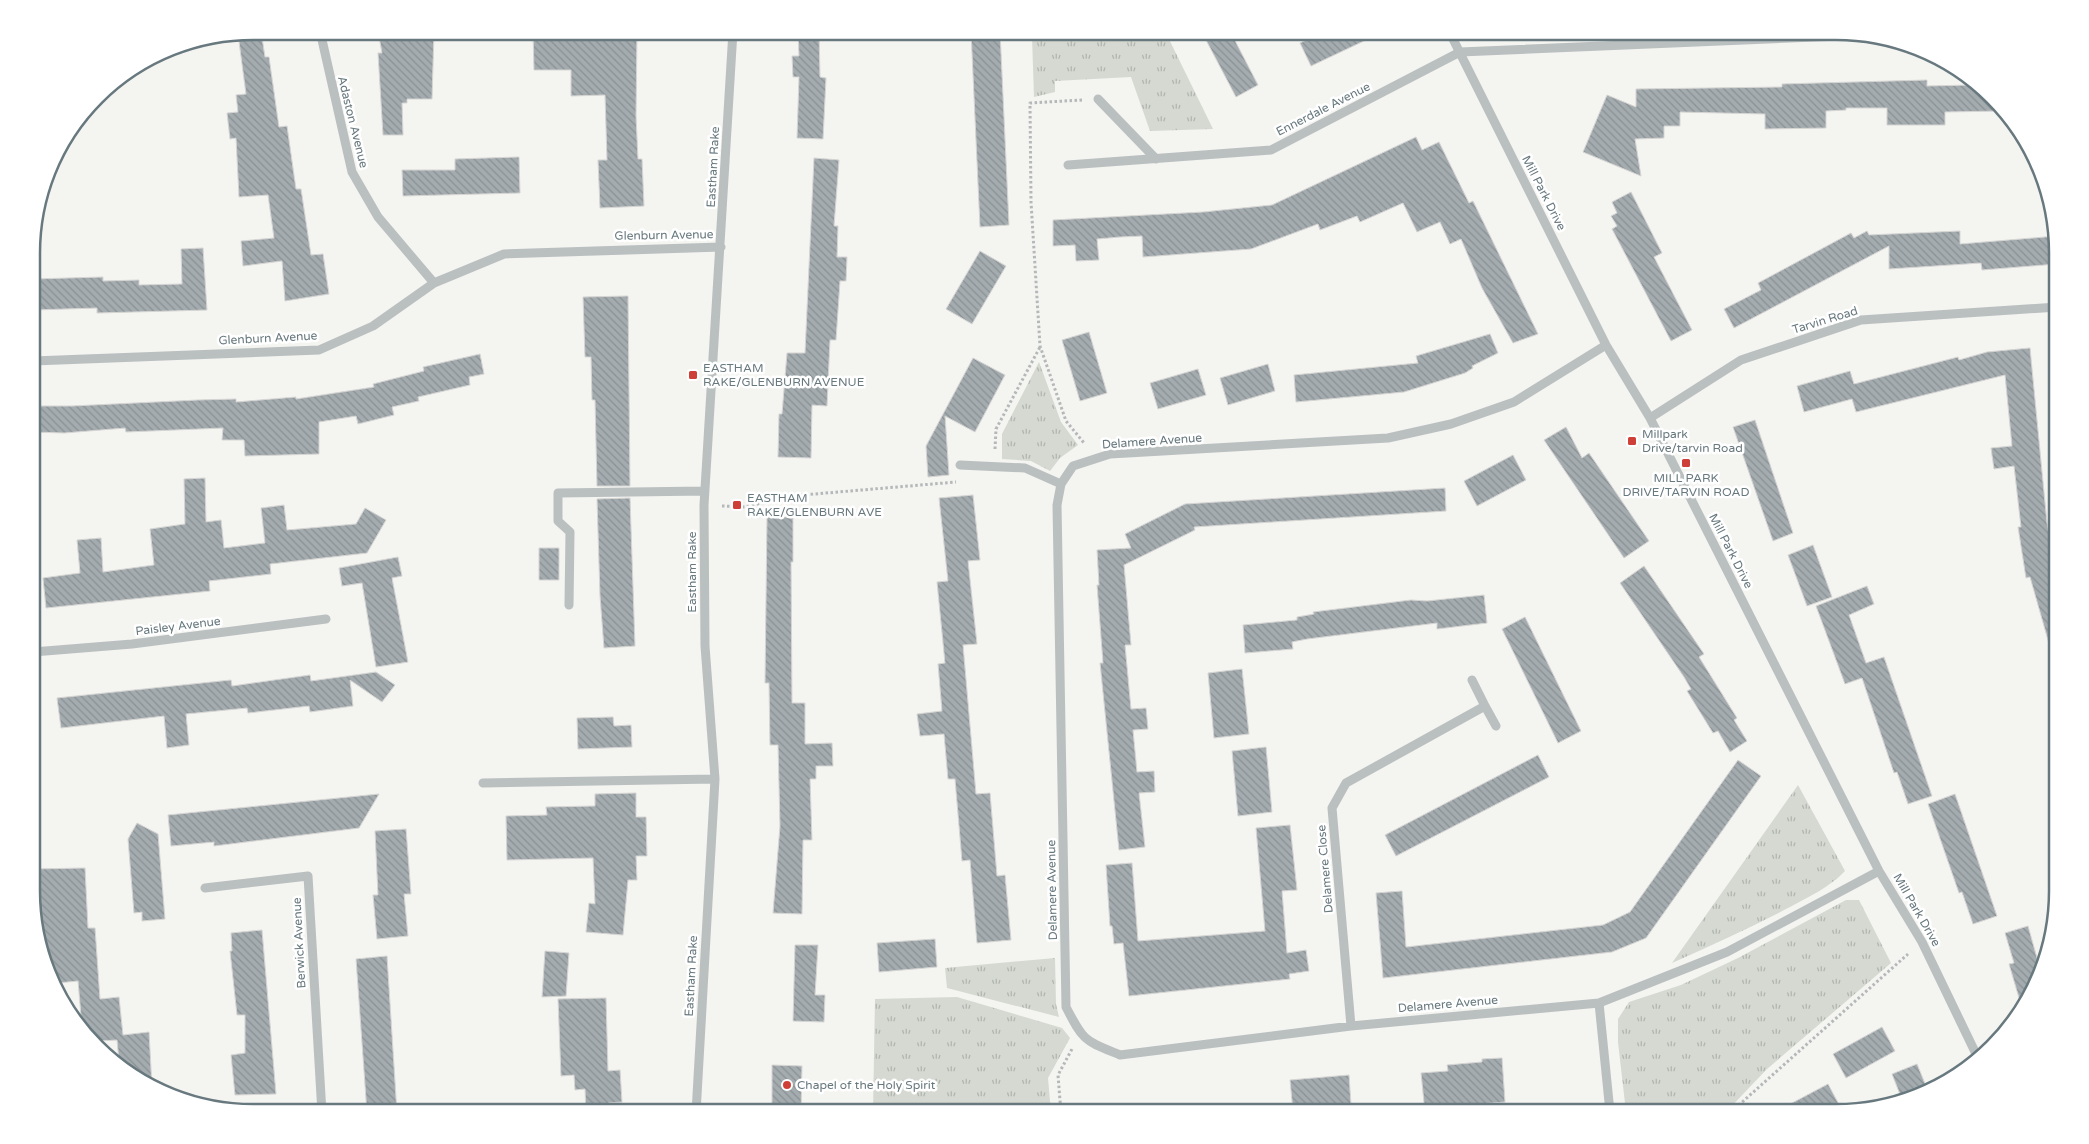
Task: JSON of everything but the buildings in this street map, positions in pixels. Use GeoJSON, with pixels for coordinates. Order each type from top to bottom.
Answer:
{"type":"FeatureCollection","features":[{"type":"Feature","properties":{"kind":"street","name":"Adaston Avenue"},"geometry":{"type":"LineString","coordinates":[[322,40],[352,172],[378,217],[434,283]]}},
{"type":"Feature","properties":{"kind":"street","name":"Eastham Rake"},"geometry":{"type":"LineString","coordinates":[[697,1104],[715,779],[705,646],[704,505],[732,40]]}},
{"type":"Feature","properties":{"kind":"street","name":"Mill Park Drive"},"geometry":{"type":"LineString","coordinates":[[1453,40],[1606,345],[1650,418],[1879,871],[1922,942],[1975,1052]]}},
{"type":"Feature","properties":{"kind":"street"},"geometry":{"type":"LineString","coordinates":[[1460,52],[1745,40]]}},
{"type":"Feature","properties":{"kind":"street","name":"Ennerdale Avenue"},"geometry":{"type":"LineString","coordinates":[[1068,165],[1271,150],[1460,52]]}},
{"type":"Feature","properties":{"kind":"street"},"geometry":{"type":"LineString","coordinates":[[1098,99],[1156,159]]}},
{"type":"Feature","properties":{"kind":"street","name":"Glenburn Avenue"},"geometry":{"type":"LineString","coordinates":[[40,361],[319,350],[373,326],[434,283],[504,254],[721,247]]}},
{"type":"Feature","properties":{"kind":"street","name":"Tarvin Road"},"geometry":{"type":"LineString","coordinates":[[1650,418],[1741,360],[1861,320],[2049,308]]}},
{"type":"Feature","properties":{"kind":"street","name":"Delamere Avenue"},"geometry":{"type":"LineString","coordinates":[[1606,345],[1514,402],[1451,424],[1388,438],[1110,454],[1073,466],[1061,484],[1057,505],[1066,1007],[1080,1034],[1088,1042],[1120,1055],[1351,1026],[1599,1003],[1727,952],[1879,871]]}},
{"type":"Feature","properties":{"kind":"street"},"geometry":{"type":"LineString","coordinates":[[960,465],[1024,468],[1061,484]]}},
{"type":"Feature","properties":{"kind":"street"},"geometry":{"type":"LineString","coordinates":[[569,605],[570,532],[558,520],[558,493],[705,491]]}},
{"type":"Feature","properties":{"kind":"street","name":"Paisley Avenue"},"geometry":{"type":"LineString","coordinates":[[40,651],[132,644],[326,619]]}},
{"type":"Feature","properties":{"kind":"street"},"geometry":{"type":"LineString","coordinates":[[1472,680],[1496,726]]}},
{"type":"Feature","properties":{"kind":"street","name":"Delamere Close"},"geometry":{"type":"LineString","coordinates":[[1351,1026],[1332,808],[1346,783],[1485,706]]}},
{"type":"Feature","properties":{"kind":"street"},"geometry":{"type":"LineString","coordinates":[[483,783],[715,779]]}},
{"type":"Feature","properties":{"kind":"street","name":"Berwick Avenue"},"geometry":{"type":"LineString","coordinates":[[205,888],[308,876],[321,1104]]}},
{"type":"Feature","properties":{"kind":"street"},"geometry":{"type":"LineString","coordinates":[[1599,1003],[1609,1104]]}},
{"type":"Feature","properties":{"kind":"path"},"geometry":{"type":"LineString","coordinates":[[1095,458],[1066,421],[1040,346],[1031,202],[1030,103],[1098,99]]}},
{"type":"Feature","properties":{"kind":"path"},"geometry":{"type":"LineString","coordinates":[[994,466],[996,429],[1040,346]]}},
{"type":"Feature","properties":{"kind":"path"},"geometry":{"type":"LineString","coordinates":[[704,505],[745,508],[791,496],[958,482]]}},
{"type":"Feature","properties":{"kind":"path"},"geometry":{"type":"LineString","coordinates":[[1740,1104],[1922,942]]}},
{"type":"Feature","properties":{"kind":"path"},"geometry":{"type":"LineString","coordinates":[[1060,1104],[1058,1075],[1080,1034]]}},
{"type":"Feature","properties":{"kind":"green space"},"geometry":{"type":"Polygon","coordinates":[[[1032,40],[1169,40],[1213,129],[1150,131],[1131,77],[1055,81],[1055,92],[1034,97],[1032,40]]]}},
{"type":"Feature","properties":{"kind":"green space"},"geometry":{"type":"Polygon","coordinates":[[[1039,362],[1061,422],[1078,445],[1060,458],[1050,471],[1031,461],[1002,459],[1002,434],[1039,362]]]}},
{"type":"Feature","properties":{"kind":"green space"},"geometry":{"type":"Polygon","coordinates":[[[1798,785],[1845,871],[1826,887],[1790,907],[1672,963],[1798,785]]]}},
{"type":"Feature","properties":{"kind":"green space"},"geometry":{"type":"Polygon","coordinates":[[[1846,900],[1859,900],[1891,963],[1767,1069],[1734,1104],[1625,1104],[1618,1042],[1618,1019],[1629,1002],[1681,985],[1738,958],[1846,900]]]}},
{"type":"Feature","properties":{"kind":"green space"},"geometry":{"type":"Polygon","coordinates":[[[1055,958],[1056,1004],[1059,1017],[947,988],[945,968],[1055,958]]]}},
{"type":"Feature","properties":{"kind":"green space"},"geometry":{"type":"Polygon","coordinates":[[[957,997],[1062,1028],[1070,1038],[1048,1078],[1050,1104],[873,1104],[875,999],[957,997]]]}},
{"type":"Feature","properties":{"kind":"place","name":"EASTHAM RAKE/GLENBURN AVENUE"},"geometry":{"type":"Point","coordinates":[693,375]}},
{"type":"Feature","properties":{"kind":"place","name":"Millpark Drive/tarvin Road"},"geometry":{"type":"Point","coordinates":[1632,441]}},
{"type":"Feature","properties":{"kind":"place","name":"MILL PARK DRIVE/TARVIN ROAD"},"geometry":{"type":"Point","coordinates":[1686,463]}},
{"type":"Feature","properties":{"kind":"place","name":"EASTHAM RAKE/GLENBURN AVE"},"geometry":{"type":"Point","coordinates":[737,505]}},
{"type":"Feature","properties":{"kind":"place","name":"Chapel of the Holy Spirit"},"geometry":{"type":"Point","coordinates":[787,1085]}}]}
